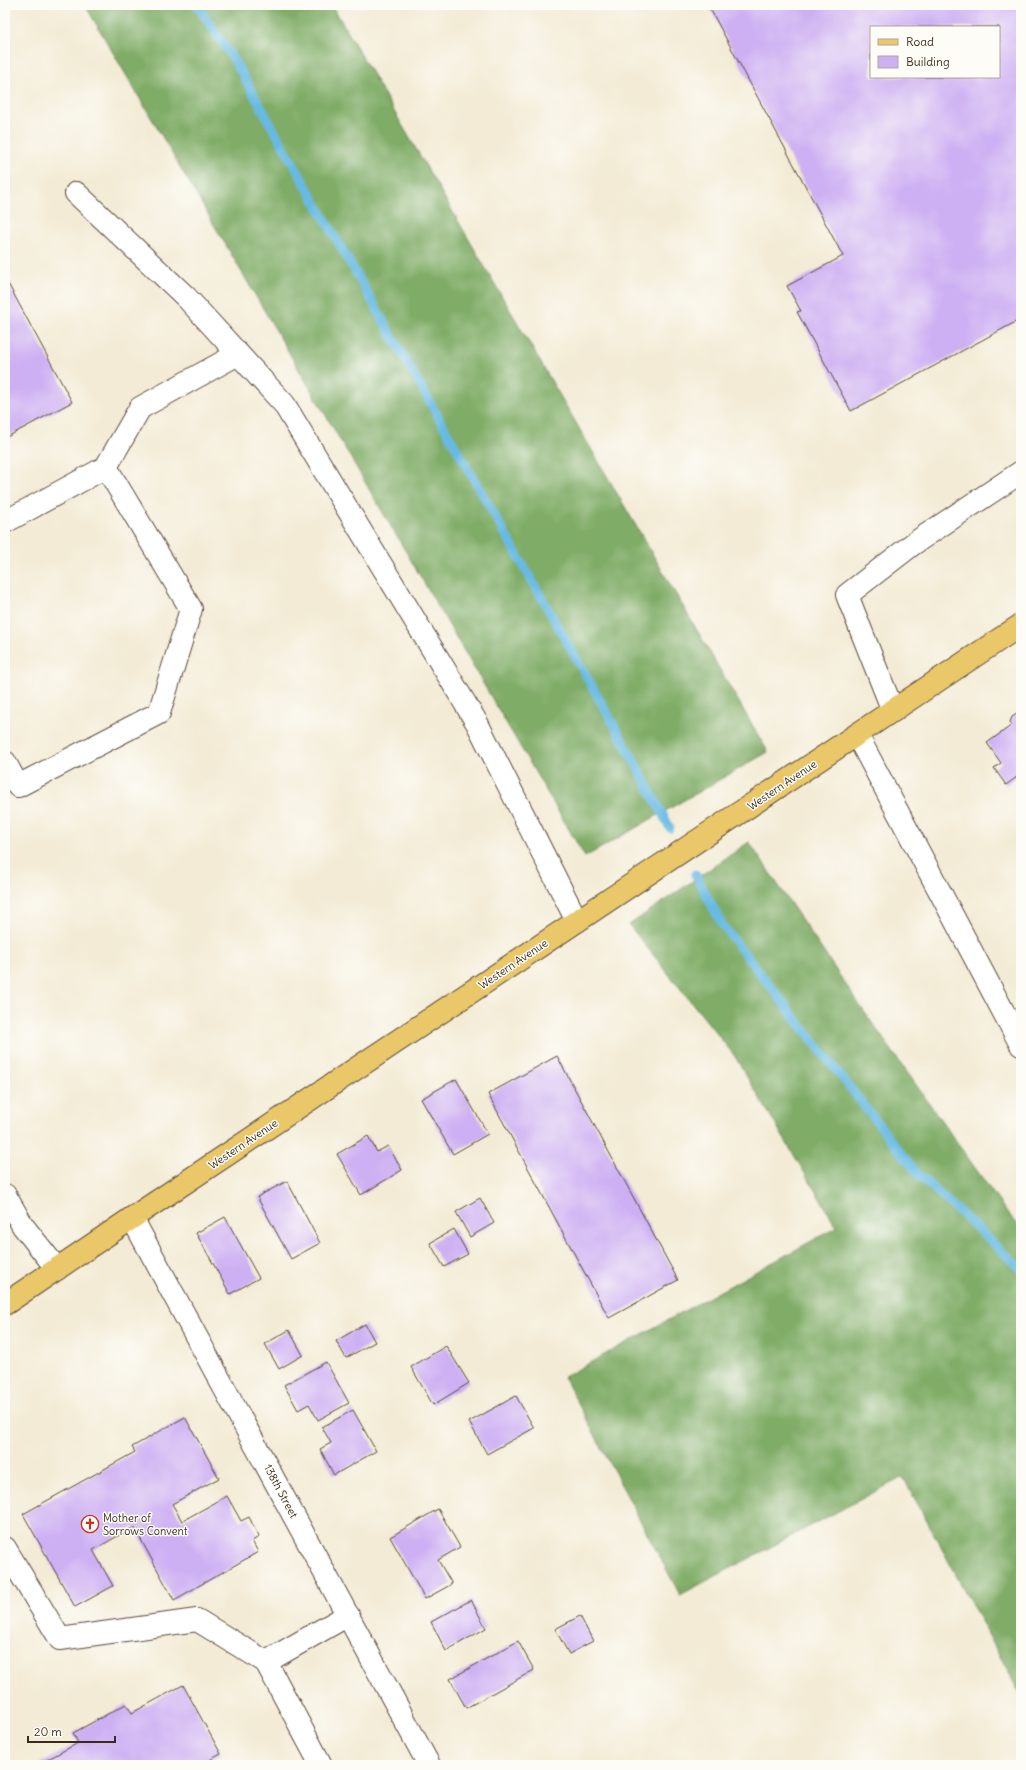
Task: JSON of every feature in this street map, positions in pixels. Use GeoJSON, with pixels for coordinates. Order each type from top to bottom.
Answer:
{"type":"FeatureCollection","features":[{"type":"Feature","properties":{"kind":"main road","name":"Western Avenue"},"geometry":{"type":"LineString","coordinates":[[5,1304],[893,711],[1020,630]]}},
{"type":"Feature","properties":{"kind":"street"},"geometry":{"type":"LineString","coordinates":[[76,193],[186,297],[284,404],[477,723],[577,921]]}},
{"type":"Feature","properties":{"kind":"street"},"geometry":{"type":"LineString","coordinates":[[5,522],[106,467],[140,408],[238,354]]}},
{"type":"Feature","properties":{"kind":"street"},"geometry":{"type":"LineString","coordinates":[[5,762],[18,786],[159,713],[191,609],[106,467]]}},
{"type":"Feature","properties":{"kind":"street"},"geometry":{"type":"LineString","coordinates":[[893,711],[847,595],[913,544],[1021,472]]}},
{"type":"Feature","properties":{"kind":"street"},"geometry":{"type":"LineString","coordinates":[[857,735],[1021,1045]]}},
{"type":"Feature","properties":{"kind":"street"},"geometry":{"type":"LineString","coordinates":[[5,1195],[23,1226],[57,1269]]}},
{"type":"Feature","properties":{"kind":"street","name":"138th Street"},"geometry":{"type":"LineString","coordinates":[[132,1218],[429,1765]]}},
{"type":"Feature","properties":{"kind":"street"},"geometry":{"type":"LineString","coordinates":[[5,1548],[60,1639],[197,1620],[266,1662],[321,1765]]}},
{"type":"Feature","properties":{"kind":"street"},"geometry":{"type":"LineString","coordinates":[[266,1662],[348,1615]]}},
{"type":"Feature","properties":{"kind":"green space"},"geometry":{"type":"Polygon","coordinates":[[[85,5],[332,5],[768,752],[585,857],[85,5]]]}},
{"type":"Feature","properties":{"kind":"green space"},"geometry":{"type":"Polygon","coordinates":[[[749,842],[863,1010],[1007,1213],[1021,1227],[1021,1695],[903,1477],[680,1595],[564,1377],[837,1227],[734,1055],[629,925],[749,842]]]}},
{"type":"Feature","properties":{"kind":"building"},"geometry":{"type":"Polygon","coordinates":[[[708,5],[1021,5],[1021,319],[851,411],[797,312],[801,311],[787,286],[843,256],[708,5]]]}},
{"type":"Feature","properties":{"kind":"building"},"geometry":{"type":"Polygon","coordinates":[[[5,278],[72,402],[5,438],[5,278]]]}},
{"type":"Feature","properties":{"kind":"building"},"geometry":{"type":"Polygon","coordinates":[[[1021,711],[1021,774],[1006,785],[994,768],[1001,763],[987,743],[1012,725],[1010,722],[1012,717],[1021,711]]]}},
{"type":"Feature","properties":{"kind":"building"},"geometry":{"type":"Polygon","coordinates":[[[557,1056],[678,1280],[609,1318],[488,1094],[557,1056]]]}},
{"type":"Feature","properties":{"kind":"building"},"geometry":{"type":"Polygon","coordinates":[[[456,1079],[488,1134],[453,1154],[421,1099],[456,1079]]]}},
{"type":"Feature","properties":{"kind":"building"},"geometry":{"type":"Polygon","coordinates":[[[368,1136],[377,1152],[388,1146],[402,1170],[361,1195],[337,1154],[368,1136]]]}},
{"type":"Feature","properties":{"kind":"building"},"geometry":{"type":"Polygon","coordinates":[[[287,1181],[320,1243],[291,1259],[257,1197],[287,1181]]]}},
{"type":"Feature","properties":{"kind":"building"},"geometry":{"type":"Polygon","coordinates":[[[480,1198],[494,1223],[470,1237],[456,1212],[480,1198]]]}},
{"type":"Feature","properties":{"kind":"building"},"geometry":{"type":"Polygon","coordinates":[[[225,1217],[259,1278],[230,1294],[196,1233],[225,1217]]]}},
{"type":"Feature","properties":{"kind":"building"},"geometry":{"type":"Polygon","coordinates":[[[454,1229],[468,1254],[444,1267],[430,1243],[454,1229]]]}},
{"type":"Feature","properties":{"kind":"building"},"geometry":{"type":"Polygon","coordinates":[[[365,1324],[375,1342],[346,1358],[336,1341],[365,1324]]]}},
{"type":"Feature","properties":{"kind":"building"},"geometry":{"type":"Polygon","coordinates":[[[289,1330],[303,1355],[279,1369],[265,1344],[289,1330]]]}},
{"type":"Feature","properties":{"kind":"building"},"geometry":{"type":"Polygon","coordinates":[[[446,1346],[469,1383],[433,1405],[411,1367],[446,1346]]]}},
{"type":"Feature","properties":{"kind":"building"},"geometry":{"type":"Polygon","coordinates":[[[326,1362],[349,1403],[318,1420],[309,1404],[298,1410],[284,1385],[326,1362]]]}},
{"type":"Feature","properties":{"kind":"building"},"geometry":{"type":"Polygon","coordinates":[[[516,1396],[534,1428],[487,1454],[469,1422],[516,1396]]]}},
{"type":"Feature","properties":{"kind":"building"},"geometry":{"type":"Polygon","coordinates":[[[353,1410],[376,1451],[334,1475],[320,1449],[331,1443],[322,1427],[353,1410]]]}},
{"type":"Feature","properties":{"kind":"building"},"geometry":{"type":"Polygon","coordinates":[[[185,1417],[219,1478],[172,1504],[182,1521],[227,1496],[241,1521],[249,1517],[259,1537],[252,1541],[258,1552],[174,1600],[134,1527],[93,1550],[113,1586],[75,1607],[23,1514],[135,1452],[132,1447],[185,1417]]]}},
{"type":"Feature","properties":{"kind":"building"},"geometry":{"type":"Polygon","coordinates":[[[438,1509],[460,1547],[438,1560],[452,1584],[425,1599],[390,1537],[438,1509]]]}},
{"type":"Feature","properties":{"kind":"building"},"geometry":{"type":"Polygon","coordinates":[[[471,1600],[486,1628],[446,1651],[431,1622],[471,1600]]]}},
{"type":"Feature","properties":{"kind":"building"},"geometry":{"type":"Polygon","coordinates":[[[580,1616],[593,1641],[569,1654],[555,1629],[580,1616]]]}},
{"type":"Feature","properties":{"kind":"building"},"geometry":{"type":"Polygon","coordinates":[[[518,1641],[534,1670],[466,1708],[450,1679],[518,1641]]]}},
{"type":"Feature","properties":{"kind":"building"},"geometry":{"type":"Polygon","coordinates":[[[183,1685],[221,1754],[200,1765],[37,1765],[78,1743],[73,1733],[126,1704],[132,1713],[183,1685]]]}},
{"type":"Feature","properties":{"kind":"waterway"},"geometry":{"type":"LineString","coordinates":[[197,5],[234,60],[627,748],[670,828]]}},
{"type":"Feature","properties":{"kind":"waterway"},"geometry":{"type":"LineString","coordinates":[[695,874],[723,926],[917,1173],[1021,1269]]}},
{"type":"Feature","properties":{"kind":"place","name":"Mother of Sorrows Convent"},"geometry":{"type":"Point","coordinates":[90,1524]}}]}
